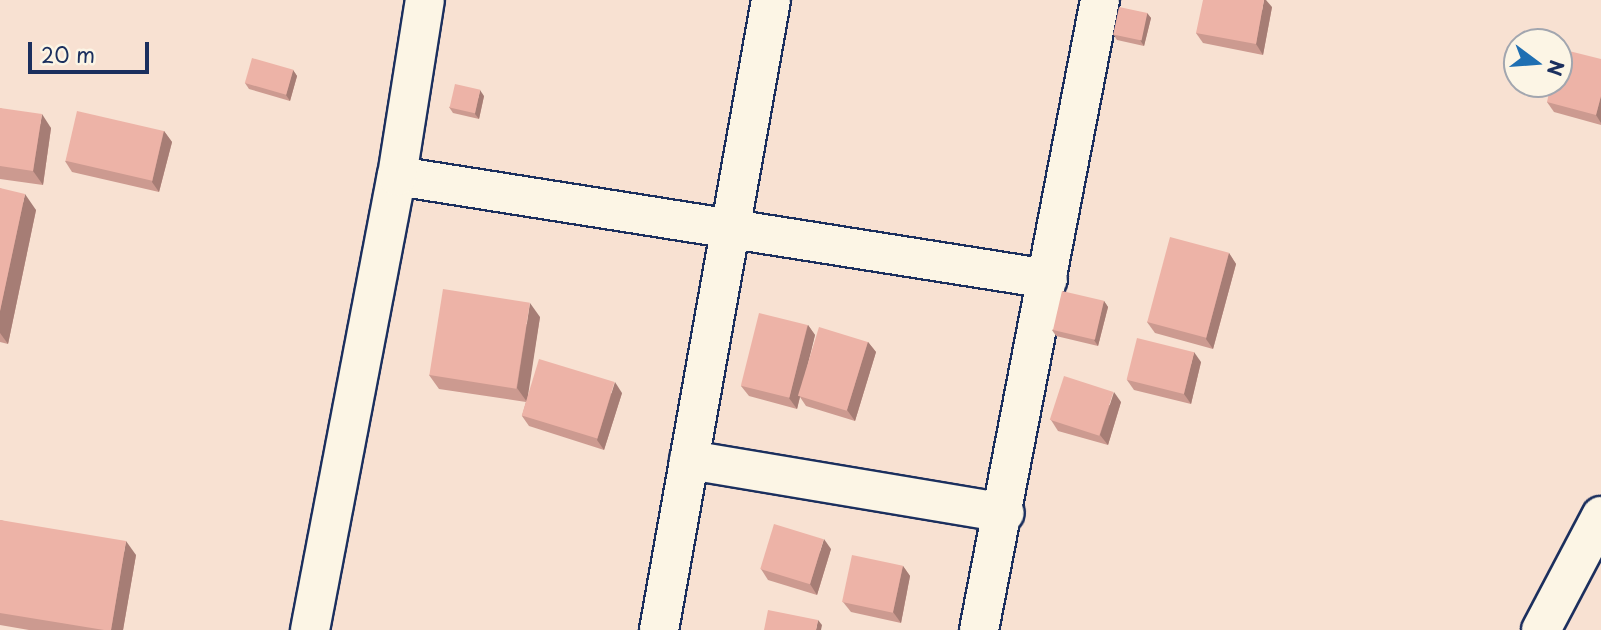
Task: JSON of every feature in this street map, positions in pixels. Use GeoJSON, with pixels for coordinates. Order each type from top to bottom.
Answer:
{"type":"FeatureCollection","features":[{"type":"Feature","properties":{"kind":"street"},"geometry":{"type":"LineString","coordinates":[[310,630],[397,176],[425,0]]}},
{"type":"Feature","properties":{"kind":"street"},"geometry":{"type":"LineString","coordinates":[[659,630],[771,0]]}},
{"type":"Feature","properties":{"kind":"street"},"geometry":{"type":"LineString","coordinates":[[979,630],[1005,513],[1100,0]]}},
{"type":"Feature","properties":{"kind":"street"},"geometry":{"type":"LineString","coordinates":[[397,176],[1048,278]]}},
{"type":"Feature","properties":{"kind":"street"},"geometry":{"type":"LineString","coordinates":[[689,460],[1005,513]]}},
{"type":"Feature","properties":{"kind":"street"},"geometry":{"type":"LineString","coordinates":[[1541,630],[1601,516]]}},
{"type":"Feature","properties":{"kind":"building"},"geometry":{"type":"Polygon","coordinates":[[[1203,0],[1264,0],[1256,44],[1196,33],[1203,0]]]}},
{"type":"Feature","properties":{"kind":"building"},"geometry":{"type":"Polygon","coordinates":[[[1119,7],[1147,13],[1142,40],[1113,34],[1119,7]]]}},
{"type":"Feature","properties":{"kind":"building"},"geometry":{"type":"Polygon","coordinates":[[[1573,52],[1601,59],[1601,96],[1596,115],[1547,102],[1548,98],[1573,98],[1573,52]]]}},
{"type":"Feature","properties":{"kind":"building"},"geometry":{"type":"Polygon","coordinates":[[[252,58],[293,70],[286,95],[245,83],[252,58]]]}},
{"type":"Feature","properties":{"kind":"building"},"geometry":{"type":"Polygon","coordinates":[[[455,84],[480,90],[475,113],[450,107],[455,84]]]}},
{"type":"Feature","properties":{"kind":"building"},"geometry":{"type":"Polygon","coordinates":[[[0,108],[42,114],[33,171],[0,166],[0,108]]]}},
{"type":"Feature","properties":{"kind":"building"},"geometry":{"type":"Polygon","coordinates":[[[77,111],[164,131],[152,181],[66,161],[77,111]]]}},
{"type":"Feature","properties":{"kind":"building"},"geometry":{"type":"Polygon","coordinates":[[[0,188],[25,194],[0,311],[0,188]]]}},
{"type":"Feature","properties":{"kind":"building"},"geometry":{"type":"Polygon","coordinates":[[[1170,237],[1229,253],[1206,338],[1147,322],[1170,237]]]}},
{"type":"Feature","properties":{"kind":"building"},"geometry":{"type":"Polygon","coordinates":[[[443,289],[530,303],[516,389],[429,375],[443,289]]]}},
{"type":"Feature","properties":{"kind":"building"},"geometry":{"type":"Polygon","coordinates":[[[1062,291],[1104,301],[1095,340],[1053,330],[1062,291]]]}},
{"type":"Feature","properties":{"kind":"building"},"geometry":{"type":"Polygon","coordinates":[[[759,313],[808,325],[789,398],[741,386],[759,313]]]}},
{"type":"Feature","properties":{"kind":"building"},"geometry":{"type":"Polygon","coordinates":[[[819,327],[868,342],[847,411],[798,396],[819,327]]]}},
{"type":"Feature","properties":{"kind":"building"},"geometry":{"type":"Polygon","coordinates":[[[1137,338],[1194,352],[1184,394],[1127,380],[1137,338]]]}},
{"type":"Feature","properties":{"kind":"building"},"geometry":{"type":"Polygon","coordinates":[[[539,359],[615,382],[597,439],[522,415],[539,359]]]}},
{"type":"Feature","properties":{"kind":"building"},"geometry":{"type":"Polygon","coordinates":[[[1064,376],[1113,392],[1099,436],[1050,420],[1064,376]]]}},
{"type":"Feature","properties":{"kind":"building"},"geometry":{"type":"Polygon","coordinates":[[[0,520],[126,541],[111,630],[0,613],[0,520]]]}},
{"type":"Feature","properties":{"kind":"building"},"geometry":{"type":"Polygon","coordinates":[[[774,524],[824,539],[810,584],[760,569],[774,524]]]}},
{"type":"Feature","properties":{"kind":"building"},"geometry":{"type":"Polygon","coordinates":[[[852,555],[903,566],[893,613],[842,602],[852,555]]]}},
{"type":"Feature","properties":{"kind":"building"},"geometry":{"type":"Polygon","coordinates":[[[768,610],[818,620],[816,630],[764,630],[768,610]]]}}]}
